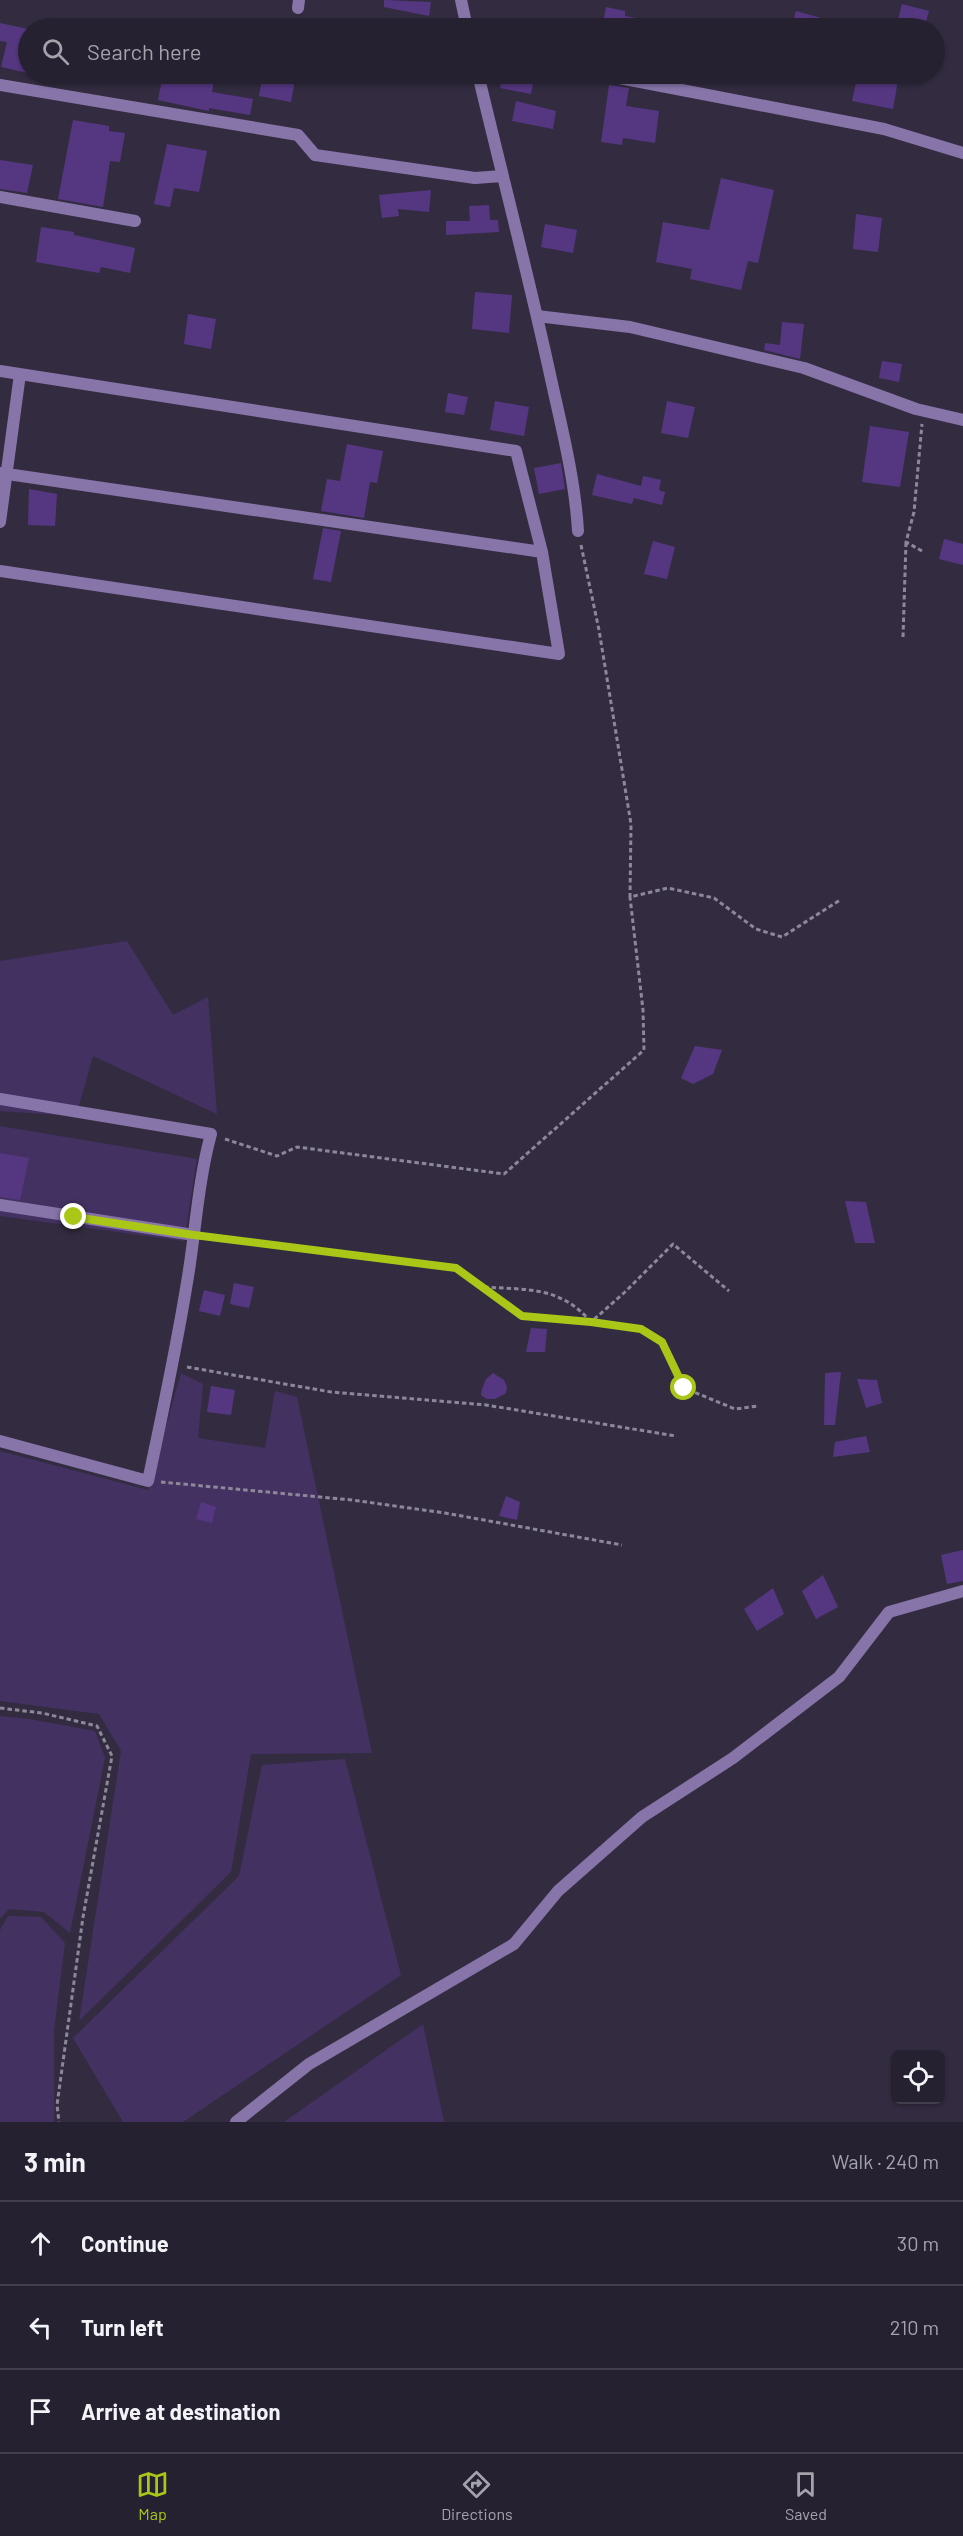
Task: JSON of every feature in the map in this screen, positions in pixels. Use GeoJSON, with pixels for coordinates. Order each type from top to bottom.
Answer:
{"type":"FeatureCollection","features":[{"type":"Feature","properties":{"kind":"street"},"geometry":{"type":"LineString","coordinates":[[461,0],[465,18]]}},
{"type":"Feature","properties":{"kind":"street"},"geometry":{"type":"LineString","coordinates":[[480,84],[537,316],[565,444],[577,508],[578,531]]}},
{"type":"Feature","properties":{"kind":"street"},"geometry":{"type":"LineString","coordinates":[[651,84],[884,129],[963,153]]}},
{"type":"Feature","properties":{"kind":"street"},"geometry":{"type":"LineString","coordinates":[[0,85],[298,135],[315,155],[475,178],[502,176]]}},
{"type":"Feature","properties":{"kind":"street"},"geometry":{"type":"LineString","coordinates":[[0,197],[135,221]]}},
{"type":"Feature","properties":{"kind":"street"},"geometry":{"type":"LineString","coordinates":[[537,316],[630,327],[804,368],[916,409],[963,420]]}},
{"type":"Feature","properties":{"kind":"street"},"geometry":{"type":"LineString","coordinates":[[0,371],[516,451],[542,552],[559,654],[0,571]]}},
{"type":"Feature","properties":{"kind":"street"},"geometry":{"type":"LineString","coordinates":[[0,522],[4,474],[20,374]]}},
{"type":"Feature","properties":{"kind":"street"},"geometry":{"type":"LineString","coordinates":[[4,474],[542,552]]}},
{"type":"Feature","properties":{"kind":"street"},"geometry":{"type":"LineString","coordinates":[[0,1099],[211,1134],[203,1163],[174,1365],[148,1481],[0,1441]]}},
{"type":"Feature","properties":{"kind":"street"},"geometry":{"type":"LineString","coordinates":[[0,1205],[194,1235]]}},
{"type":"Feature","properties":{"kind":"street"},"geometry":{"type":"LineString","coordinates":[[236,2122],[309,2064],[514,1944],[558,1891],[642,1817],[734,1758],[839,1677],[890,1612],[963,1591]]}},
{"type":"Feature","properties":{"kind":"path"},"geometry":{"type":"LineString","coordinates":[[903,637],[906,542],[914,512],[922,426],[916,409]]}},
{"type":"Feature","properties":{"kind":"path"},"geometry":{"type":"LineString","coordinates":[[211,1134],[277,1156],[297,1147],[504,1174],[644,1050],[643,1011],[630,897],[631,824],[599,630],[578,531]]}},
{"type":"Feature","properties":{"kind":"path"},"geometry":{"type":"LineString","coordinates":[[906,542],[922,551]]}},
{"type":"Feature","properties":{"kind":"path"},"geometry":{"type":"LineString","coordinates":[[630,897],[668,888],[714,898],[756,929],[782,937],[840,900]]}},
{"type":"Feature","properties":{"kind":"path"},"geometry":{"type":"LineString","coordinates":[[194,1235],[456,1268],[522,1316],[641,1329],[662,1342],[684,1388],[735,1409],[758,1406]]}},
{"type":"Feature","properties":{"kind":"path"},"geometry":{"type":"LineString","coordinates":[[591,1322],[673,1244],[729,1291]]}},
{"type":"Feature","properties":{"kind":"path"},"geometry":{"type":"LineString","coordinates":[[482,1287],[545,1291],[578,1306],[591,1322]]}},
{"type":"Feature","properties":{"kind":"path"},"geometry":{"type":"LineString","coordinates":[[174,1365],[331,1392],[486,1405],[676,1437]]}},
{"type":"Feature","properties":{"kind":"path"},"geometry":{"type":"LineString","coordinates":[[148,1481],[352,1500],[445,1513],[622,1545]]}},
{"type":"Feature","properties":{"kind":"path"},"geometry":{"type":"LineString","coordinates":[[0,1708],[42,1713],[97,1726],[112,1756],[83,1917],[57,2105],[59,2122]]}},
{"type":"Feature","properties":{"kind":"shaded area"},"geometry":{"type":"Polygon","coordinates":[[[127,941],[173,1015],[208,997],[217,1114],[93,1056],[76,1116],[0,1111],[0,961],[127,941]]]}},
{"type":"Feature","properties":{"kind":"shaded area"},"geometry":{"type":"Polygon","coordinates":[[[0,1126],[197,1159],[184,1241],[0,1216],[0,1126]]]}},
{"type":"Feature","properties":{"kind":"shaded area"},"geometry":{"type":"Polygon","coordinates":[[[181,1373],[203,1384],[198,1438],[265,1448],[275,1391],[297,1397],[372,1753],[251,1754],[231,1872],[79,2021],[121,1751],[99,1714],[0,1701],[0,1451],[148,1490],[181,1373]]]}},
{"type":"Feature","properties":{"kind":"shaded area"},"geometry":{"type":"Polygon","coordinates":[[[0,1716],[95,1731],[105,1758],[70,1933],[44,1912],[9,1909],[0,1919],[0,1716]]]}},
{"type":"Feature","properties":{"kind":"shaded area"},"geometry":{"type":"Polygon","coordinates":[[[345,1759],[401,1975],[183,2122],[123,2122],[73,2038],[239,1876],[262,1765],[345,1759]]]}},
{"type":"Feature","properties":{"kind":"shaded area"},"geometry":{"type":"Polygon","coordinates":[[[8,1916],[41,1917],[65,1943],[54,2030],[54,2122],[0,2122],[0,1930],[8,1916]]]}},
{"type":"Feature","properties":{"kind":"shaded area"},"geometry":{"type":"Polygon","coordinates":[[[423,2024],[444,2122],[284,2122],[423,2024]]]}},
{"type":"Feature","properties":{"kind":"building"},"geometry":{"type":"Polygon","coordinates":[[[384,0],[431,2],[429,16],[384,7],[384,0]]]}},
{"type":"Feature","properties":{"kind":"building"},"geometry":{"type":"Polygon","coordinates":[[[902,4],[929,11],[927,18],[898,18],[902,4]]]}},
{"type":"Feature","properties":{"kind":"building"},"geometry":{"type":"Polygon","coordinates":[[[606,7],[625,11],[625,16],[637,18],[604,18],[606,7]]]}},
{"type":"Feature","properties":{"kind":"building"},"geometry":{"type":"Polygon","coordinates":[[[796,11],[821,18],[794,18],[796,11]]]}},
{"type":"Feature","properties":{"kind":"building"},"geometry":{"type":"Polygon","coordinates":[[[0,23],[18,27],[18,71],[1,67],[7,42],[0,41],[0,23]]]}},
{"type":"Feature","properties":{"kind":"building"},"geometry":{"type":"Polygon","coordinates":[[[161,84],[213,84],[212,92],[253,99],[250,115],[209,108],[209,111],[158,100],[161,84]]]}},
{"type":"Feature","properties":{"kind":"building"},"geometry":{"type":"Polygon","coordinates":[[[261,84],[294,84],[291,102],[259,96],[261,84]]]}},
{"type":"Feature","properties":{"kind":"building"},"geometry":{"type":"Polygon","coordinates":[[[501,84],[533,84],[531,94],[500,88],[501,84]]]}},
{"type":"Feature","properties":{"kind":"building"},"geometry":{"type":"Polygon","coordinates":[[[856,84],[897,84],[893,109],[852,101],[856,84]]]}},
{"type":"Feature","properties":{"kind":"building"},"geometry":{"type":"Polygon","coordinates":[[[609,85],[629,88],[626,106],[659,111],[655,143],[623,138],[622,145],[601,142],[609,85]]]}},
{"type":"Feature","properties":{"kind":"building"},"geometry":{"type":"Polygon","coordinates":[[[516,101],[556,111],[553,129],[512,121],[516,101]]]}},
{"type":"Feature","properties":{"kind":"building"},"geometry":{"type":"Polygon","coordinates":[[[73,120],[109,126],[109,131],[125,133],[120,162],[110,161],[103,207],[58,199],[73,120]]]}},
{"type":"Feature","properties":{"kind":"building"},"geometry":{"type":"Polygon","coordinates":[[[167,144],[207,151],[199,192],[174,188],[170,207],[154,204],[167,144]]]}},
{"type":"Feature","properties":{"kind":"building"},"geometry":{"type":"Polygon","coordinates":[[[0,160],[33,165],[27,193],[0,189],[0,160]]]}},
{"type":"Feature","properties":{"kind":"building"},"geometry":{"type":"Polygon","coordinates":[[[721,178],[774,190],[758,263],[748,261],[741,290],[690,279],[692,269],[656,262],[663,222],[709,230],[721,178]]]}},
{"type":"Feature","properties":{"kind":"building"},"geometry":{"type":"Polygon","coordinates":[[[431,190],[429,212],[398,209],[399,216],[382,218],[379,195],[431,190]]]}},
{"type":"Feature","properties":{"kind":"building"},"geometry":{"type":"Polygon","coordinates":[[[489,205],[490,220],[498,220],[499,232],[446,235],[446,221],[470,221],[469,206],[489,205]]]}},
{"type":"Feature","properties":{"kind":"building"},"geometry":{"type":"Polygon","coordinates":[[[856,214],[882,218],[878,252],[853,249],[856,214]]]}},
{"type":"Feature","properties":{"kind":"building"},"geometry":{"type":"Polygon","coordinates":[[[545,224],[577,230],[573,253],[541,247],[545,224]]]}},
{"type":"Feature","properties":{"kind":"building"},"geometry":{"type":"Polygon","coordinates":[[[41,227],[74,232],[74,235],[135,248],[130,273],[101,267],[99,273],[36,262],[41,227]]]}},
{"type":"Feature","properties":{"kind":"building"},"geometry":{"type":"Polygon","coordinates":[[[475,292],[512,295],[509,333],[472,329],[475,292]]]}},
{"type":"Feature","properties":{"kind":"building"},"geometry":{"type":"Polygon","coordinates":[[[188,314],[216,319],[211,349],[184,344],[188,314]]]}},
{"type":"Feature","properties":{"kind":"building"},"geometry":{"type":"Polygon","coordinates":[[[782,322],[804,324],[800,359],[764,350],[765,343],[780,345],[782,322]]]}},
{"type":"Feature","properties":{"kind":"building"},"geometry":{"type":"Polygon","coordinates":[[[882,361],[902,364],[899,382],[879,378],[882,361]]]}},
{"type":"Feature","properties":{"kind":"building"},"geometry":{"type":"Polygon","coordinates":[[[448,393],[468,397],[464,415],[445,412],[448,393]]]}},
{"type":"Feature","properties":{"kind":"building"},"geometry":{"type":"Polygon","coordinates":[[[495,401],[529,407],[524,436],[490,430],[495,401]]]}},
{"type":"Feature","properties":{"kind":"building"},"geometry":{"type":"Polygon","coordinates":[[[667,401],[695,407],[688,438],[661,433],[667,401]]]}},
{"type":"Feature","properties":{"kind":"building"},"geometry":{"type":"Polygon","coordinates":[[[870,426],[909,432],[900,487],[862,482],[870,426]]]}},
{"type":"Feature","properties":{"kind":"building"},"geometry":{"type":"Polygon","coordinates":[[[347,444],[383,451],[377,483],[370,482],[364,518],[321,511],[327,479],[340,481],[347,444]]]}},
{"type":"Feature","properties":{"kind":"building"},"geometry":{"type":"Polygon","coordinates":[[[561,463],[565,489],[539,494],[534,468],[561,463]]]}},
{"type":"Feature","properties":{"kind":"building"},"geometry":{"type":"Polygon","coordinates":[[[597,474],[641,486],[643,476],[661,480],[659,490],[665,492],[662,505],[634,498],[632,504],[592,495],[597,474]]]}},
{"type":"Feature","properties":{"kind":"building"},"geometry":{"type":"Polygon","coordinates":[[[29,489],[57,494],[55,526],[28,525],[29,489]]]}},
{"type":"Feature","properties":{"kind":"building"},"geometry":{"type":"Polygon","coordinates":[[[323,528],[341,531],[331,582],[313,579],[323,528]]]}},
{"type":"Feature","properties":{"kind":"building"},"geometry":{"type":"Polygon","coordinates":[[[944,539],[963,544],[963,565],[939,559],[944,539]]]}},
{"type":"Feature","properties":{"kind":"building"},"geometry":{"type":"Polygon","coordinates":[[[653,541],[675,547],[667,579],[644,574],[653,541]]]}},
{"type":"Feature","properties":{"kind":"building"},"geometry":{"type":"Polygon","coordinates":[[[695,1046],[722,1050],[713,1074],[693,1084],[681,1078],[695,1046]]]}},
{"type":"Feature","properties":{"kind":"building"},"geometry":{"type":"Polygon","coordinates":[[[0,1153],[29,1158],[20,1200],[0,1197],[0,1153]]]}},
{"type":"Feature","properties":{"kind":"building"},"geometry":{"type":"Polygon","coordinates":[[[845,1201],[866,1202],[875,1243],[855,1243],[845,1201]]]}},
{"type":"Feature","properties":{"kind":"building"},"geometry":{"type":"Polygon","coordinates":[[[234,1283],[254,1287],[249,1308],[230,1304],[234,1283]]]}},
{"type":"Feature","properties":{"kind":"building"},"geometry":{"type":"Polygon","coordinates":[[[204,1290],[225,1295],[220,1316],[199,1311],[204,1290]]]}},
{"type":"Feature","properties":{"kind":"building"},"geometry":{"type":"Polygon","coordinates":[[[531,1328],[547,1329],[545,1352],[526,1352],[531,1328]]]}},
{"type":"Feature","properties":{"kind":"building"},"geometry":{"type":"Polygon","coordinates":[[[841,1372],[835,1425],[824,1425],[825,1373],[841,1372]]]}},
{"type":"Feature","properties":{"kind":"building"},"geometry":{"type":"Polygon","coordinates":[[[493,1373],[504,1380],[507,1387],[506,1393],[495,1399],[487,1399],[481,1395],[482,1389],[486,1379],[493,1373]]]}},
{"type":"Feature","properties":{"kind":"building"},"geometry":{"type":"Polygon","coordinates":[[[857,1379],[877,1380],[882,1403],[866,1408],[857,1379]]]}},
{"type":"Feature","properties":{"kind":"building"},"geometry":{"type":"Polygon","coordinates":[[[211,1386],[235,1390],[231,1415],[207,1412],[211,1386]]]}},
{"type":"Feature","properties":{"kind":"building"},"geometry":{"type":"Polygon","coordinates":[[[866,1436],[870,1452],[833,1457],[835,1442],[866,1436]]]}},
{"type":"Feature","properties":{"kind":"building"},"geometry":{"type":"Polygon","coordinates":[[[506,1496],[520,1502],[517,1520],[499,1516],[506,1496]]]}},
{"type":"Feature","properties":{"kind":"building"},"geometry":{"type":"Polygon","coordinates":[[[201,1502],[216,1507],[212,1523],[196,1519],[201,1502]]]}},
{"type":"Feature","properties":{"kind":"building"},"geometry":{"type":"Polygon","coordinates":[[[963,1550],[963,1581],[947,1584],[941,1555],[963,1550]]]}},
{"type":"Feature","properties":{"kind":"building"},"geometry":{"type":"Polygon","coordinates":[[[823,1575],[838,1607],[816,1619],[802,1591],[823,1575]]]}},
{"type":"Feature","properties":{"kind":"building"},"geometry":{"type":"Polygon","coordinates":[[[773,1588],[784,1614],[757,1631],[744,1609],[773,1588]]]}},
{"type":"Feature","properties":{"kind":"route"},"geometry":{"type":"LineString","coordinates":[[74,1217],[194,1235],[456,1268],[522,1316],[641,1329],[662,1342],[684,1388]]}}]}
